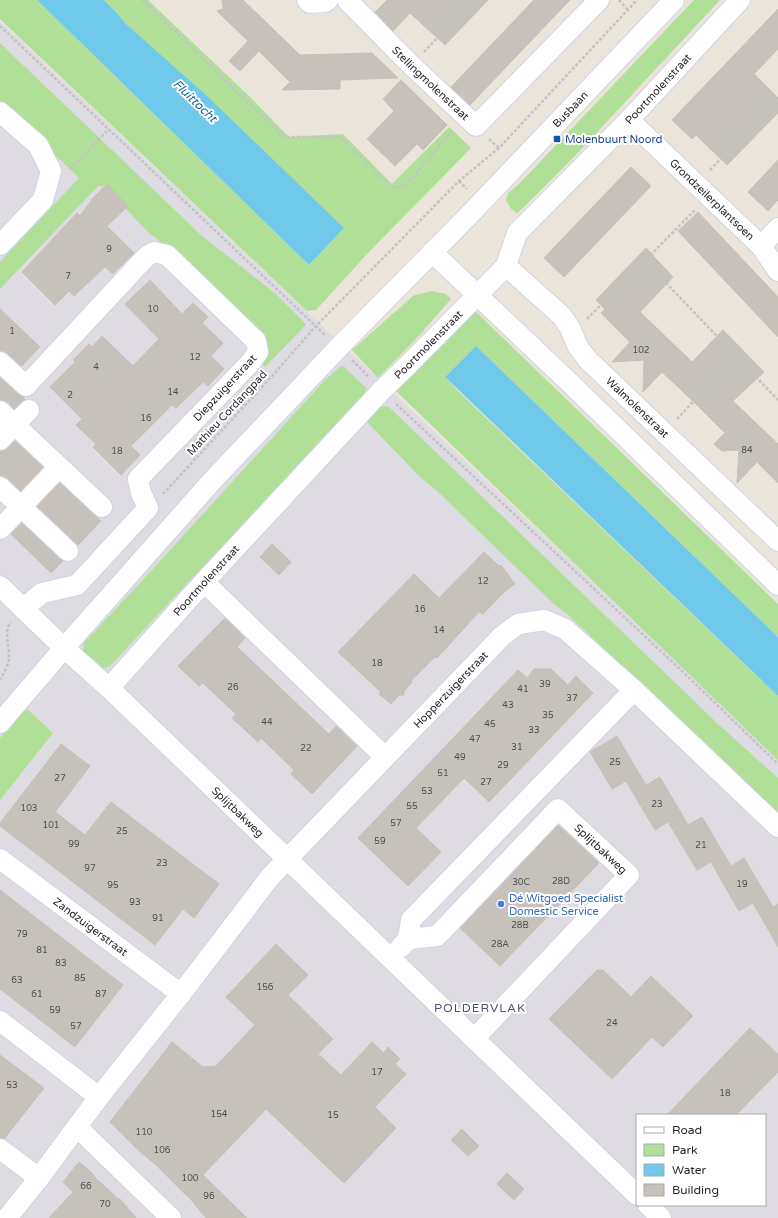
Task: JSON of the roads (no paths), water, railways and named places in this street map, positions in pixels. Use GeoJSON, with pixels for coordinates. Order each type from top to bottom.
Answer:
{"type":"FeatureCollection","features":[{"type":"Feature","properties":{"kind":"street"},"geometry":{"type":"LineString","coordinates":[[307,0],[310,3],[325,2],[328,0]]}},
{"type":"Feature","properties":{"kind":"street","name":"Stellingmolenstraat"},"geometry":{"type":"LineString","coordinates":[[347,0],[411,65],[476,126],[599,0]]}},
{"type":"Feature","properties":{"kind":"street","name":"Busbaan"},"geometry":{"type":"LineString","coordinates":[[0,723],[64,648],[212,481],[339,347],[674,0]]}},
{"type":"Feature","properties":{"kind":"street","name":"Poortmolenstraat"},"geometry":{"type":"LineString","coordinates":[[110,688],[204,582],[382,390],[406,368],[506,266],[517,233],[629,120],[740,0]]}},
{"type":"Feature","properties":{"kind":"street"},"geometry":{"type":"LineString","coordinates":[[0,112],[38,145],[51,171],[43,200],[0,245]]}},
{"type":"Feature","properties":{"kind":"street","name":"Grondzeilerplantsoen"},"geometry":{"type":"LineString","coordinates":[[629,120],[761,246],[778,271]]}},
{"type":"Feature","properties":{"kind":"street","name":"Grondzeilerplantsoen"},"geometry":{"type":"LineString","coordinates":[[761,246],[778,228]]}},
{"type":"Feature","properties":{"kind":"street","name":"Diepzuigerstraat"},"geometry":{"type":"LineString","coordinates":[[0,362],[26,386],[146,257],[154,252],[167,255],[256,341],[258,352],[251,362],[138,479],[144,501],[77,585],[42,593],[23,609]]}},
{"type":"Feature","properties":{"kind":"street"},"geometry":{"type":"LineString","coordinates":[[432,252],[570,383],[778,585]]}},
{"type":"Feature","properties":{"kind":"street","name":"Walmolenstraat"},"geometry":{"type":"LineString","coordinates":[[506,266],[562,316],[570,328],[578,347],[588,360],[778,541]]}},
{"type":"Feature","properties":{"kind":"street"},"geometry":{"type":"LineString","coordinates":[[0,440],[29,410]]}},
{"type":"Feature","properties":{"kind":"street"},"geometry":{"type":"LineString","coordinates":[[0,411],[102,507]]}},
{"type":"Feature","properties":{"kind":"street"},"geometry":{"type":"LineString","coordinates":[[0,529],[59,467]]}},
{"type":"Feature","properties":{"kind":"street"},"geometry":{"type":"LineString","coordinates":[[2,493],[21,507],[68,551]]}},
{"type":"Feature","properties":{"kind":"street"},"geometry":{"type":"LineString","coordinates":[[204,582],[385,757]]}},
{"type":"Feature","properties":{"kind":"street","name":"Splijtbakweg"},"geometry":{"type":"LineString","coordinates":[[0,586],[64,648],[110,688],[636,1194]]}},
{"type":"Feature","properties":{"kind":"street","name":"Hopperzuigerstraat"},"geometry":{"type":"LineString","coordinates":[[287,858],[502,636],[518,624],[544,620],[565,629],[634,690],[778,827]]}},
{"type":"Feature","properties":{"kind":"street"},"geometry":{"type":"LineString","coordinates":[[390,959],[408,939],[411,920],[634,690]]}},
{"type":"Feature","properties":{"kind":"street","name":"Splijtbakweg"},"geometry":{"type":"LineString","coordinates":[[408,939],[438,936],[558,809],[629,875],[474,1039]]}},
{"type":"Feature","properties":{"kind":"street"},"geometry":{"type":"LineString","coordinates":[[7,1218],[270,877],[287,858]]}},
{"type":"Feature","properties":{"kind":"street","name":"Zandzuigerstraat"},"geometry":{"type":"LineString","coordinates":[[0,859],[181,994]]}},
{"type":"Feature","properties":{"kind":"street"},"geometry":{"type":"LineString","coordinates":[[0,1021],[99,1098]]}},
{"type":"Feature","properties":{"kind":"street"},"geometry":{"type":"LineString","coordinates":[[77,1127],[171,1218]]}},
{"type":"Feature","properties":{"kind":"street"},"geometry":{"type":"LineString","coordinates":[[0,1149],[39,1178]]}},
{"type":"Feature","properties":{"kind":"street"},"geometry":{"type":"LineString","coordinates":[[649,1206],[661,1218]]}},
{"type":"Feature","properties":{"kind":"water","name":"Fluittocht"},"geometry":{"type":"Polygon","coordinates":[[[37,0],[104,0],[125,23],[207,96],[344,228],[309,265],[37,0]]]}},
{"type":"Feature","properties":{"kind":"water"},"geometry":{"type":"Polygon","coordinates":[[[476,346],[778,637],[778,696],[445,377],[476,346]]]}},
{"type":"Feature","properties":{"kind":"place","name":"Molenbuurt Noord"},"geometry":{"type":"Point","coordinates":[557,139]}},
{"type":"Feature","properties":{"kind":"place","name":"Dé Witgoed Specialist Domestic Service"},"geometry":{"type":"Point","coordinates":[501,904]}},
{"type":"Feature","properties":{"kind":"district","name":"POLDERVLAK"},"geometry":{"type":"Point","coordinates":[480,1008]}}]}
